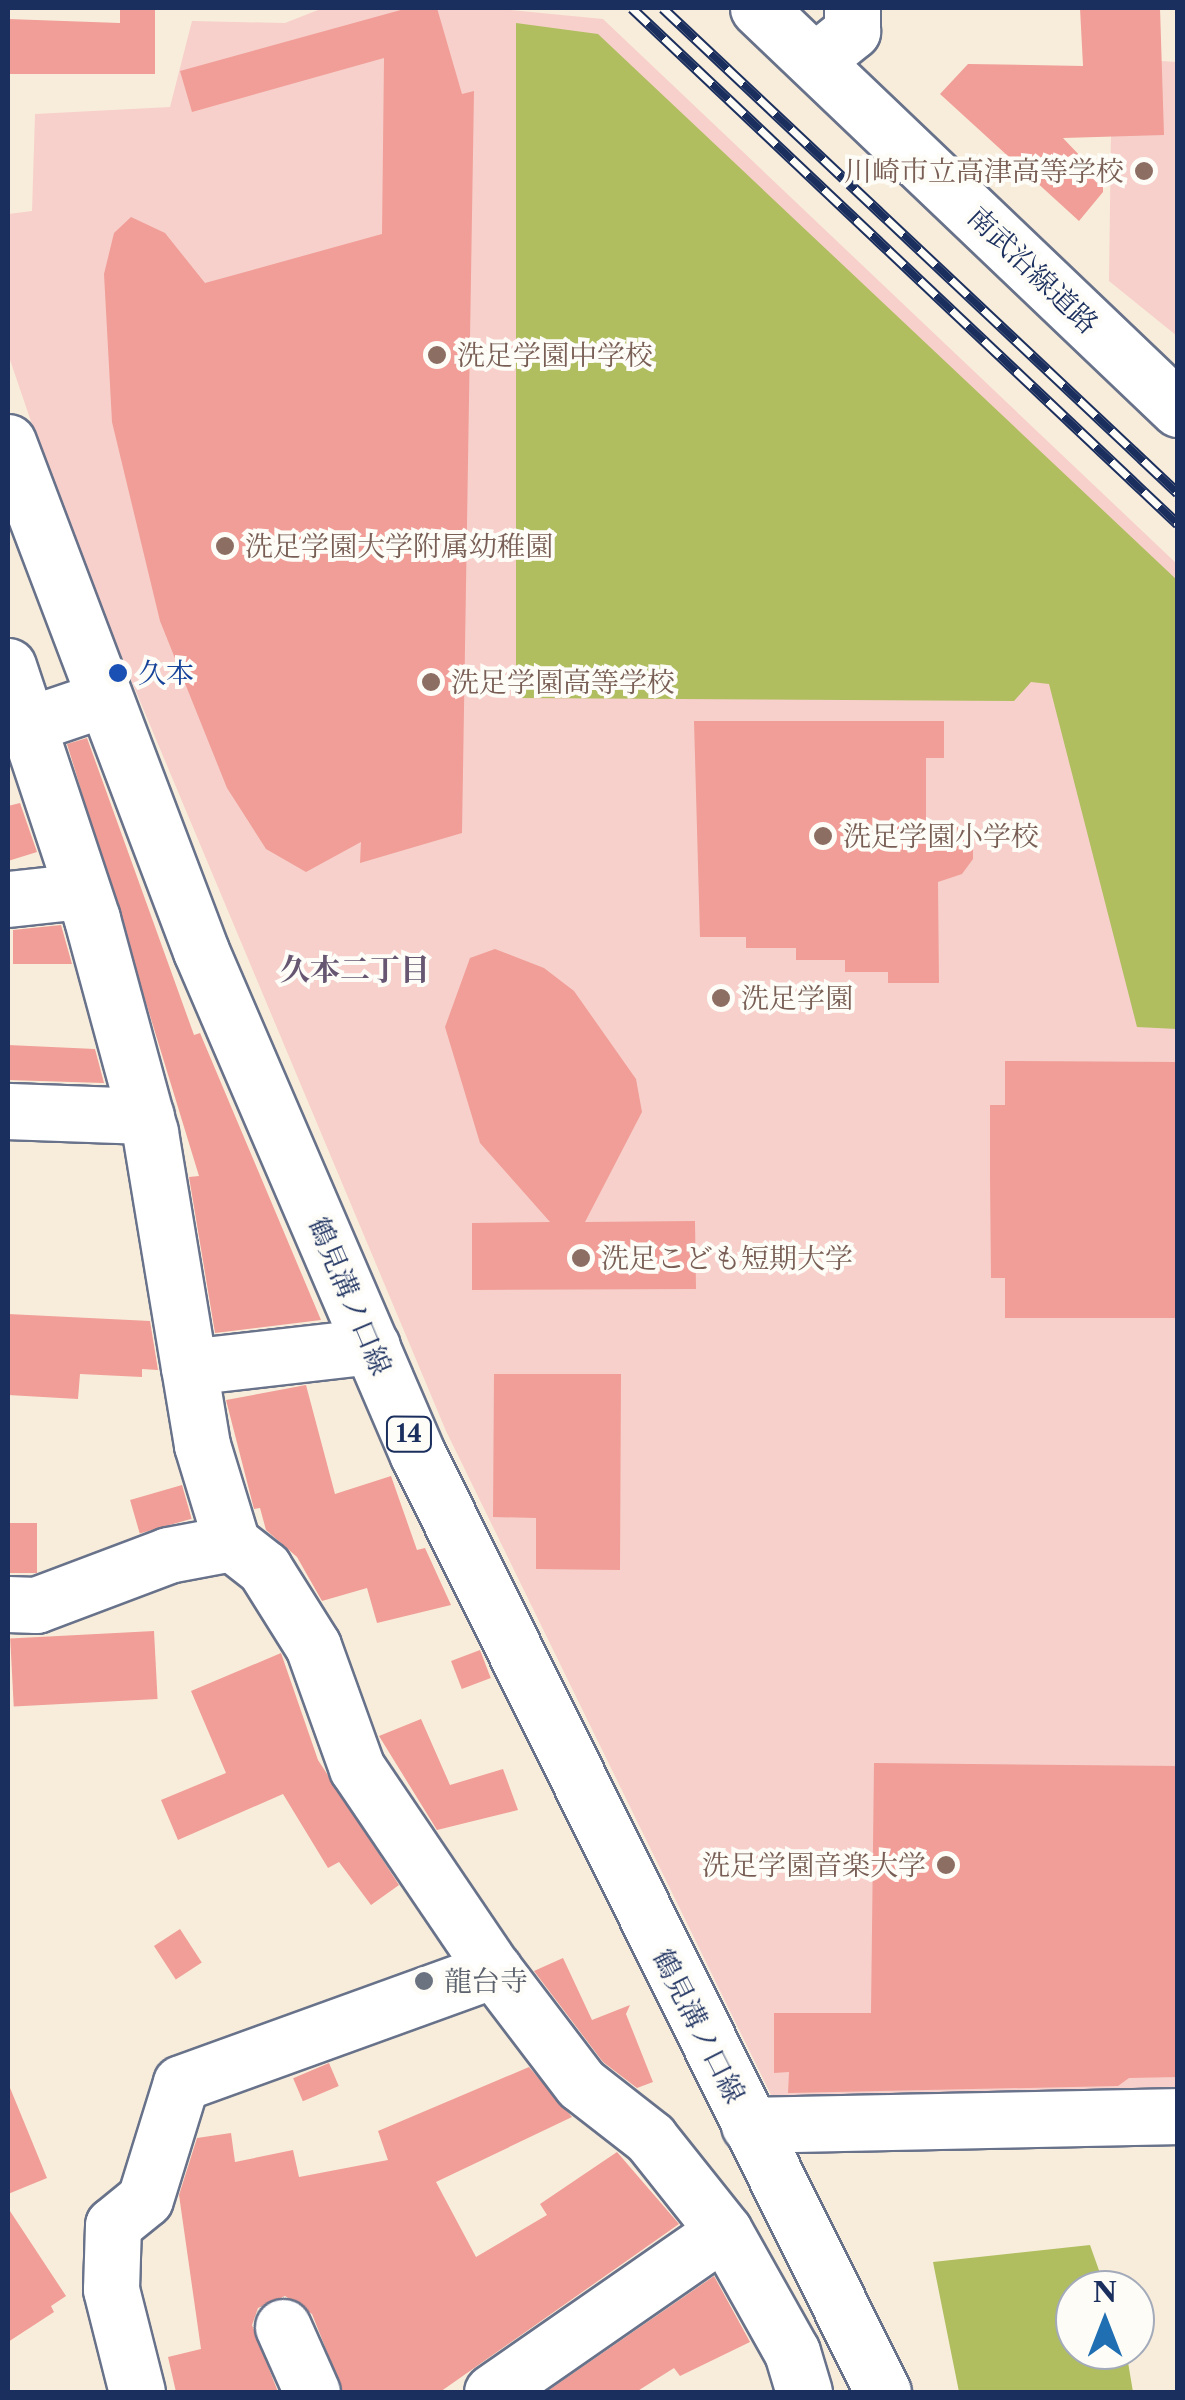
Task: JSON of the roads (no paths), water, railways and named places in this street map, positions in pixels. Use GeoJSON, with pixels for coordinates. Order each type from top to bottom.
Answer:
{"type":"FeatureCollection","features":[{"type":"Feature","properties":{"kind":"street","name":"南武沿線道路"},"geometry":{"type":"LineString","coordinates":[[758,8],[1178,409]]}},
{"type":"Feature","properties":{"kind":"street"},"geometry":{"type":"LineString","coordinates":[[815,61],[852,31],[852,8]]}},
{"type":"Feature","properties":{"kind":"street","name":"鶴見溝ノ口線"},"geometry":{"type":"LineString","coordinates":[[8,442],[202,951],[372,1346],[526,1680],[884,2392]]}},
{"type":"Feature","properties":{"kind":"street"},"geometry":{"type":"LineString","coordinates":[[8,666],[82,892],[146,1116],[202,1445],[232,1543],[264,1568],[314,1646],[357,1768],[494,1970],[580,2084],[650,2138],[724,2231],[798,2372],[850,2326]]}},
{"type":"Feature","properties":{"kind":"street"},"geometry":{"type":"LineString","coordinates":[[27,724],[104,699]]}},
{"type":"Feature","properties":{"kind":"street"},"geometry":{"type":"LineString","coordinates":[[8,900],[82,892]]}},
{"type":"Feature","properties":{"kind":"street"},"geometry":{"type":"LineString","coordinates":[[8,1111],[146,1116]]}},
{"type":"Feature","properties":{"kind":"street"},"geometry":{"type":"LineString","coordinates":[[189,1367],[372,1346]]}},
{"type":"Feature","properties":{"kind":"street"},"geometry":{"type":"LineString","coordinates":[[8,1604],[36,1605],[168,1555],[232,1543]]}},
{"type":"Feature","properties":{"kind":"street"},"geometry":{"type":"LineString","coordinates":[[137,2392],[110,2290],[113,2224],[145,2200],[181,2083],[494,1970]]}},
{"type":"Feature","properties":{"kind":"street"},"geometry":{"type":"LineString","coordinates":[[749,2125],[1178,2116]]}},
{"type":"Feature","properties":{"kind":"street"},"geometry":{"type":"LineString","coordinates":[[492,2392],[724,2231]]}},
{"type":"Feature","properties":{"kind":"street"},"geometry":{"type":"LineString","coordinates":[[282,2326],[312,2392]]}},
{"type":"Feature","properties":{"kind":"railway"},"geometry":{"type":"LineString","coordinates":[[632,8],[1178,524]]}},
{"type":"Feature","properties":{"kind":"railway"},"geometry":{"type":"LineString","coordinates":[[663,8],[1178,493]]}},
{"type":"Feature","properties":{"kind":"place","name":"川崎市立高津高等学校"},"geometry":{"type":"Point","coordinates":[1144,171]}},
{"type":"Feature","properties":{"kind":"place","name":"洗足学園中学校"},"geometry":{"type":"Point","coordinates":[437,355]}},
{"type":"Feature","properties":{"kind":"place","name":"洗足学園大学附属幼稚園"},"geometry":{"type":"Point","coordinates":[225,546]}},
{"type":"Feature","properties":{"kind":"place","name":"久本"},"geometry":{"type":"Point","coordinates":[118,673]}},
{"type":"Feature","properties":{"kind":"place","name":"洗足学園高等学校"},"geometry":{"type":"Point","coordinates":[431,682]}},
{"type":"Feature","properties":{"kind":"place","name":"洗足学園小学校"},"geometry":{"type":"Point","coordinates":[823,836]}},
{"type":"Feature","properties":{"kind":"place","name":"洗足学園"},"geometry":{"type":"Point","coordinates":[721,998]}},
{"type":"Feature","properties":{"kind":"place","name":"洗足こども短期大学"},"geometry":{"type":"Point","coordinates":[581,1258]}},
{"type":"Feature","properties":{"kind":"place","name":"洗足学園音楽大学"},"geometry":{"type":"Point","coordinates":[946,1865]}},
{"type":"Feature","properties":{"kind":"place","name":"龍台寺"},"geometry":{"type":"Point","coordinates":[424,1981]}},
{"type":"Feature","properties":{"kind":"district","name":"久本二丁目"},"geometry":{"type":"Point","coordinates":[355,970]}}]}
